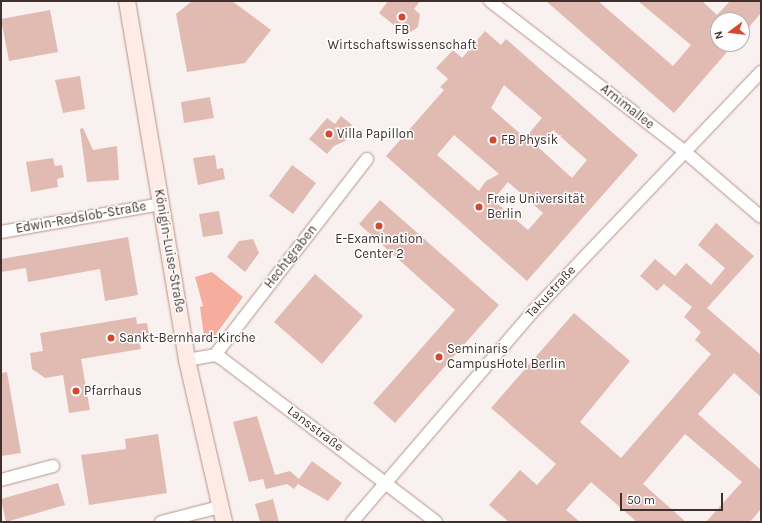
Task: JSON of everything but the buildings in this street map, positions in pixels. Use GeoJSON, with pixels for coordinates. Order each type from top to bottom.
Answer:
{"type":"FeatureCollection","features":[{"type":"Feature","properties":{"kind":"main road","name":"Königin-Luise-Straße"},"geometry":{"type":"LineString","coordinates":[[127,1],[187,360],[224,522]]}},
{"type":"Feature","properties":{"kind":"street","name":"Arnimallee"},"geometry":{"type":"LineString","coordinates":[[490,1],[684,150],[761,217]]}},
{"type":"Feature","properties":{"kind":"street","name":"Takustraße"},"geometry":{"type":"LineString","coordinates":[[352,522],[384,481],[537,307],[684,150],[761,72]]}},
{"type":"Feature","properties":{"kind":"street","name":"Hechtgraben"},"geometry":{"type":"LineString","coordinates":[[215,355],[367,159]]}},
{"type":"Feature","properties":{"kind":"street","name":"Edwin-Redslob-Straße"},"geometry":{"type":"LineString","coordinates":[[1,232],[161,204]]}},
{"type":"Feature","properties":{"kind":"street","name":"Lansstraße"},"geometry":{"type":"LineString","coordinates":[[215,355],[384,481],[436,522]]}},
{"type":"Feature","properties":{"kind":"street"},"geometry":{"type":"LineString","coordinates":[[187,360],[215,355]]}},
{"type":"Feature","properties":{"kind":"street"},"geometry":{"type":"LineString","coordinates":[[1,480],[53,466]]}},
{"type":"Feature","properties":{"kind":"street"},"geometry":{"type":"LineString","coordinates":[[161,522],[220,507]]}},
{"type":"Feature","properties":{"kind":"shaded area"},"geometry":{"type":"Polygon","coordinates":[[[212,272],[243,297],[211,341],[204,336],[200,307],[203,306],[195,277],[212,272]]]}},
{"type":"Feature","properties":{"kind":"place","name":"FB Wirtschaftswissenschaft"},"geometry":{"type":"Point","coordinates":[402,17]}},
{"type":"Feature","properties":{"kind":"place","name":"Villa Papillon"},"geometry":{"type":"Point","coordinates":[329,134]}},
{"type":"Feature","properties":{"kind":"place","name":"FB Physik"},"geometry":{"type":"Point","coordinates":[493,140]}},
{"type":"Feature","properties":{"kind":"place","name":"Freie Universität Berlin"},"geometry":{"type":"Point","coordinates":[479,207]}},
{"type":"Feature","properties":{"kind":"place","name":"E-Examination Center 2"},"geometry":{"type":"Point","coordinates":[379,226]}},
{"type":"Feature","properties":{"kind":"place","name":"Sankt-Bernhard-Kirche"},"geometry":{"type":"Point","coordinates":[111,338]}},
{"type":"Feature","properties":{"kind":"place","name":"Seminaris CampusHotel Berlin"},"geometry":{"type":"Point","coordinates":[439,357]}},
{"type":"Feature","properties":{"kind":"place","name":"Pfarrhaus"},"geometry":{"type":"Point","coordinates":[76,391]}}]}
